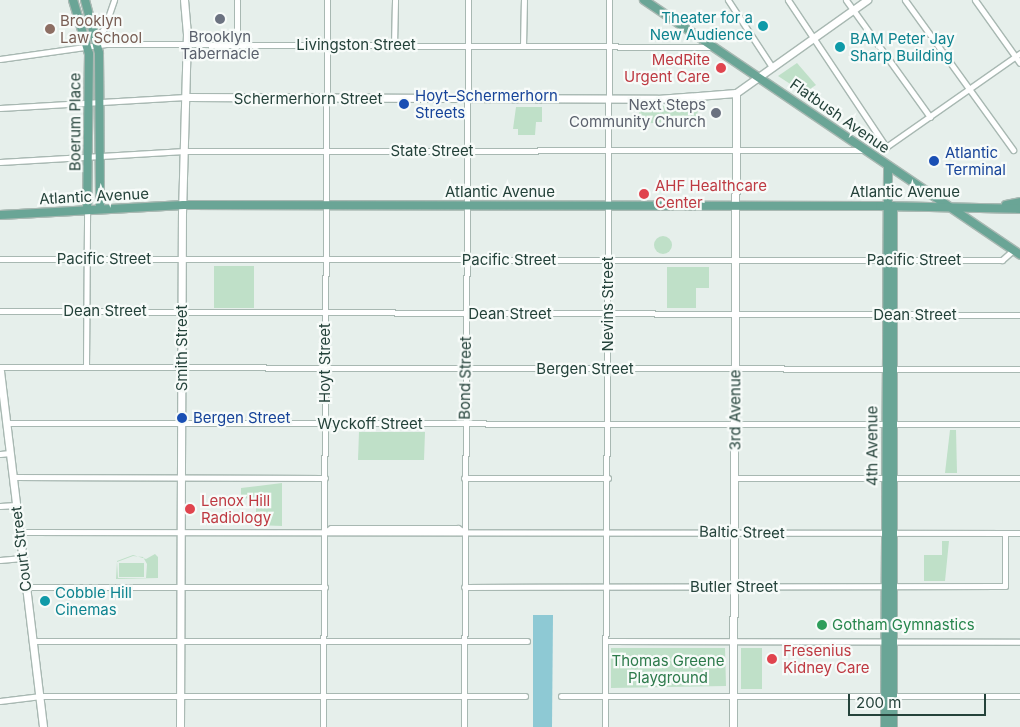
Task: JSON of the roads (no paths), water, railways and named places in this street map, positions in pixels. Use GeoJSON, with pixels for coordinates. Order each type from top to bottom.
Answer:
{"type":"FeatureCollection","features":[{"type":"Feature","properties":{"kind":"main road","name":"Boerum Place"},"geometry":{"type":"LineString","coordinates":[[73,0],[88,47],[88,209]]}},
{"type":"Feature","properties":{"kind":"main road","name":"Boerum Place"},"geometry":{"type":"LineString","coordinates":[[85,0],[97,41],[100,209]]}},
{"type":"Feature","properties":{"kind":"main road","name":"Smith Street"},"geometry":{"type":"LineString","coordinates":[[180,727],[186,97],[184,0]]}},
{"type":"Feature","properties":{"kind":"main road","name":"Flatbush Avenue"},"geometry":{"type":"LineString","coordinates":[[644,0],[1017,253]]}},
{"type":"Feature","properties":{"kind":"main road"},"geometry":{"type":"LineString","coordinates":[[736,93],[867,0]]}},
{"type":"Feature","properties":{"kind":"main road","name":"Schermerhorn Street"},"geometry":{"type":"LineString","coordinates":[[186,97],[609,99],[736,93]]}},
{"type":"Feature","properties":{"kind":"main road","name":"3rd Avenue"},"geometry":{"type":"LineString","coordinates":[[733,727],[736,93]]}},
{"type":"Feature","properties":{"kind":"main road","name":"4th Avenue"},"geometry":{"type":"LineString","coordinates":[[885,727],[889,695],[890,533],[891,315],[888,166]]}},
{"type":"Feature","properties":{"kind":"main road","name":"Atlantic Avenue"},"geometry":{"type":"LineString","coordinates":[[999,206],[1020,202]]}},
{"type":"Feature","properties":{"kind":"main road","name":"Atlantic Avenue"},"geometry":{"type":"LineString","coordinates":[[0,215],[184,205],[999,206],[1020,209]]}},
{"type":"Feature","properties":{"kind":"main road","name":"Court Street"},"geometry":{"type":"LineString","coordinates":[[0,376],[42,727]]}},
{"type":"Feature","properties":{"kind":"main road","name":"4th Avenue"},"geometry":{"type":"LineString","coordinates":[[889,695],[893,727]]}},
{"type":"Feature","properties":{"kind":"street"},"geometry":{"type":"LineString","coordinates":[[97,41],[104,29],[114,0]]}},
{"type":"Feature","properties":{"kind":"street"},"geometry":{"type":"LineString","coordinates":[[237,0],[237,46]]}},
{"type":"Feature","properties":{"kind":"street","name":"Hoyt Street"},"geometry":{"type":"LineString","coordinates":[[323,727],[327,0]]}},
{"type":"Feature","properties":{"kind":"street"},"geometry":{"type":"LineString","coordinates":[[394,45],[395,0]]}},
{"type":"Feature","properties":{"kind":"street","name":"Bond Street"},"geometry":{"type":"LineString","coordinates":[[464,727],[468,0]]}},
{"type":"Feature","properties":{"kind":"street"},"geometry":{"type":"LineString","coordinates":[[523,46],[524,0]]}},
{"type":"Feature","properties":{"kind":"street","name":"Nevins Street"},"geometry":{"type":"LineString","coordinates":[[605,727],[608,478],[609,0]]}},
{"type":"Feature","properties":{"kind":"street"},"geometry":{"type":"LineString","coordinates":[[728,0],[772,67]]}},
{"type":"Feature","properties":{"kind":"street"},"geometry":{"type":"LineString","coordinates":[[788,0],[886,147],[1018,55]]}},
{"type":"Feature","properties":{"kind":"street"},"geometry":{"type":"LineString","coordinates":[[846,0],[930,117]]}},
{"type":"Feature","properties":{"kind":"street"},"geometry":{"type":"LineString","coordinates":[[906,0],[1013,150]]}},
{"type":"Feature","properties":{"kind":"street"},"geometry":{"type":"LineString","coordinates":[[975,0],[1018,55],[1020,63]]}},
{"type":"Feature","properties":{"kind":"street","name":"Livingston Street"},"geometry":{"type":"LineString","coordinates":[[0,59],[88,47],[97,41],[237,46],[609,45],[713,47]]}},
{"type":"Feature","properties":{"kind":"street","name":"Schermerhorn Street"},"geometry":{"type":"LineString","coordinates":[[0,108],[186,97]]}},
{"type":"Feature","properties":{"kind":"street","name":"State Street"},"geometry":{"type":"LineString","coordinates":[[0,162],[185,151],[864,150]]}},
{"type":"Feature","properties":{"kind":"street","name":"Boerum Place"},"geometry":{"type":"LineString","coordinates":[[86,367],[88,209]]}},
{"type":"Feature","properties":{"kind":"street","name":"Pacific Street"},"geometry":{"type":"LineString","coordinates":[[0,259],[1002,260],[1017,253]]}},
{"type":"Feature","properties":{"kind":"street","name":"Dean Street"},"geometry":{"type":"LineString","coordinates":[[0,311],[325,314],[1020,315]]}},
{"type":"Feature","properties":{"kind":"street","name":"Bergen Street"},"geometry":{"type":"LineString","coordinates":[[0,366],[466,369],[1020,369]]}},
{"type":"Feature","properties":{"kind":"street","name":"Wyckoff Street"},"geometry":{"type":"LineString","coordinates":[[6,423],[1020,424]]}},
{"type":"Feature","properties":{"kind":"street"},"geometry":{"type":"LineString","coordinates":[[0,454],[10,453]]}},
{"type":"Feature","properties":{"kind":"street"},"geometry":{"type":"LineString","coordinates":[[13,477],[325,478]]}},
{"type":"Feature","properties":{"kind":"street"},"geometry":{"type":"LineString","coordinates":[[464,478],[608,478]]}},
{"type":"Feature","properties":{"kind":"street"},"geometry":{"type":"LineString","coordinates":[[734,478],[1020,478]]}},
{"type":"Feature","properties":{"kind":"street"},"geometry":{"type":"LineString","coordinates":[[0,506],[16,505]]}},
{"type":"Feature","properties":{"kind":"street","name":"Baltic Street"},"geometry":{"type":"LineString","coordinates":[[19,532],[325,532],[331,535],[464,532],[1020,533]]}},
{"type":"Feature","properties":{"kind":"street","name":"Butler Street"},"geometry":{"type":"LineString","coordinates":[[464,586],[1005,586],[1005,533]]}},
{"type":"Feature","properties":{"kind":"street"},"geometry":{"type":"LineString","coordinates":[[0,560],[22,558]]}},
{"type":"Feature","properties":{"kind":"street"},"geometry":{"type":"LineString","coordinates":[[26,587],[325,587]]}},
{"type":"Feature","properties":{"kind":"street"},"geometry":{"type":"LineString","coordinates":[[32,641],[527,641]]}},
{"type":"Feature","properties":{"kind":"street"},"geometry":{"type":"LineString","coordinates":[[606,641],[1020,642]]}},
{"type":"Feature","properties":{"kind":"street"},"geometry":{"type":"LineString","coordinates":[[0,701],[39,696],[525,696]]}},
{"type":"Feature","properties":{"kind":"street"},"geometry":{"type":"LineString","coordinates":[[561,696],[1020,696]]}},
{"type":"Feature","properties":{"kind":"water"},"geometry":{"type":"Polygon","coordinates":[[[533,615],[553,615],[552,727],[533,727],[533,615]]]}},
{"type":"Feature","properties":{"kind":"place","name":"Brooklyn Tabernacle"},"geometry":{"type":"Point","coordinates":[220,19]}},
{"type":"Feature","properties":{"kind":"place","name":"Theater for a New Audience"},"geometry":{"type":"Point","coordinates":[763,26]}},
{"type":"Feature","properties":{"kind":"place","name":"Brooklyn Law School"},"geometry":{"type":"Point","coordinates":[50,29]}},
{"type":"Feature","properties":{"kind":"place","name":"BAM Peter Jay Sharp Building"},"geometry":{"type":"Point","coordinates":[840,47]}},
{"type":"Feature","properties":{"kind":"place","name":"MedRite Urgent Care"},"geometry":{"type":"Point","coordinates":[721,68]}},
{"type":"Feature","properties":{"kind":"place","name":"Hoyt–Schermerhorn Streets"},"geometry":{"type":"Point","coordinates":[404,104]}},
{"type":"Feature","properties":{"kind":"place","name":"Next Steps Community Church"},"geometry":{"type":"Point","coordinates":[716,113]}},
{"type":"Feature","properties":{"kind":"place","name":"Atlantic Terminal"},"geometry":{"type":"Point","coordinates":[934,161]}},
{"type":"Feature","properties":{"kind":"place","name":"AHF Healthcare Center"},"geometry":{"type":"Point","coordinates":[644,194]}},
{"type":"Feature","properties":{"kind":"place","name":"Bergen Street"},"geometry":{"type":"Point","coordinates":[182,418]}},
{"type":"Feature","properties":{"kind":"place","name":"Lenox Hill Radiology"},"geometry":{"type":"Point","coordinates":[190,509]}},
{"type":"Feature","properties":{"kind":"place","name":"Cobble Hill Cinemas"},"geometry":{"type":"Point","coordinates":[45,601]}},
{"type":"Feature","properties":{"kind":"place","name":"Gotham Gymnastics"},"geometry":{"type":"Point","coordinates":[822,625]}},
{"type":"Feature","properties":{"kind":"place","name":"Fresenius Kidney Care"},"geometry":{"type":"Point","coordinates":[772,659]}},
{"type":"Feature","properties":{"kind":"park label","name":"Thomas Greene Playground"},"geometry":{"type":"Point","coordinates":[668,668]}}]}
